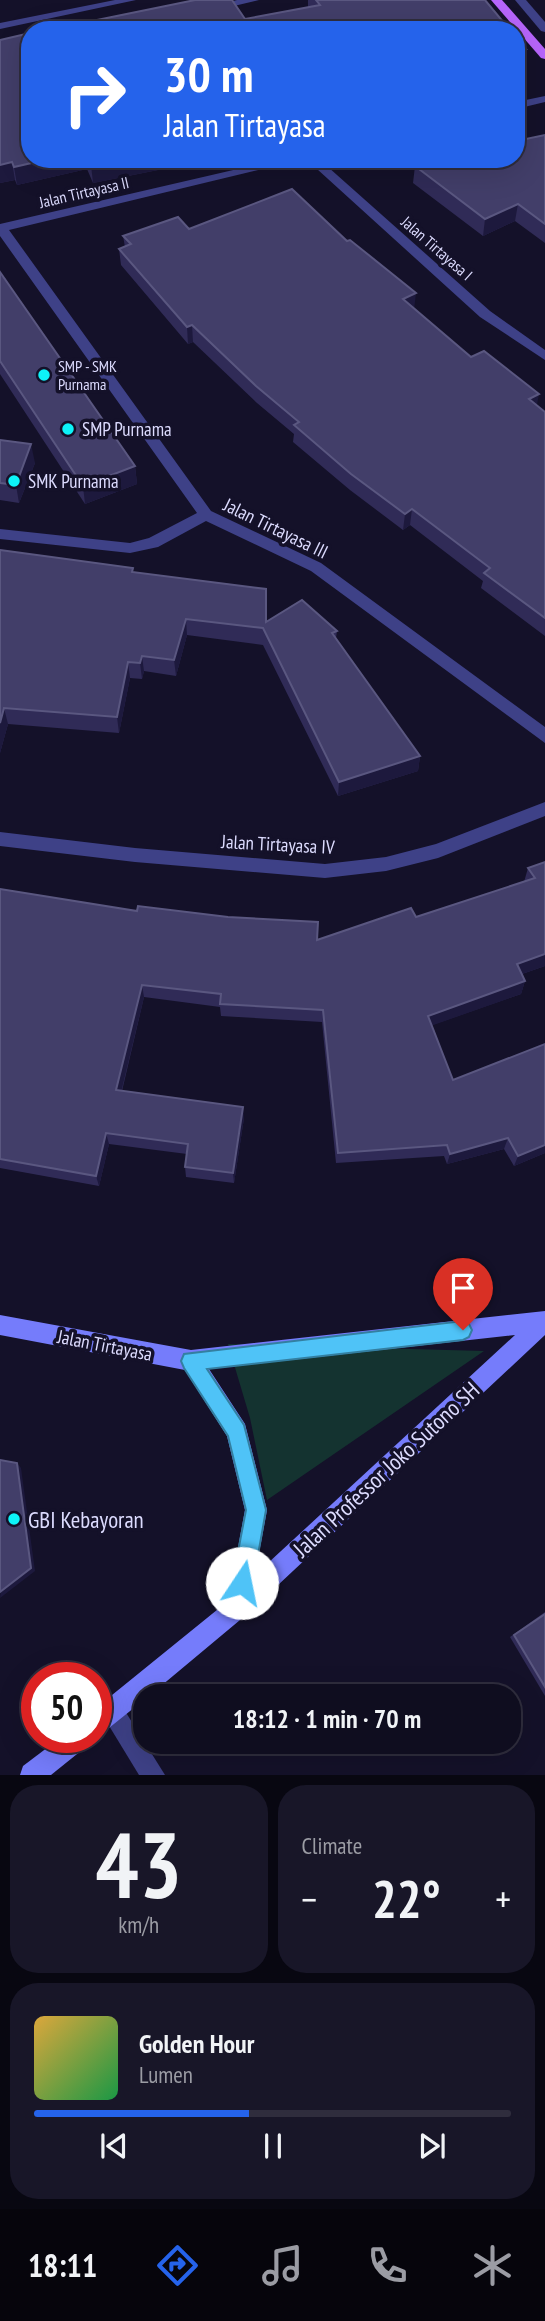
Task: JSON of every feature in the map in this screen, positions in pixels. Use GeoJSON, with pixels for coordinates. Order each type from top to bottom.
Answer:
{"type":"FeatureCollection","features":[{"type":"Feature","properties":{"kind":"main road"},"geometry":{"type":"LineString","coordinates":[[496,0],[514,21]]}},
{"type":"Feature","properties":{"kind":"main road"},"geometry":{"type":"LineString","coordinates":[[525,33],[545,56]]}},
{"type":"Feature","properties":{"kind":"main road","name":"Jalan Tirtayasa"},"geometry":{"type":"LineString","coordinates":[[0,1325],[191,1361],[545,1321]]}},
{"type":"Feature","properties":{"kind":"main road","name":"Jalan Professor Joko Sutono SH"},"geometry":{"type":"LineString","coordinates":[[112,1711],[238,1607],[545,1321]]}},
{"type":"Feature","properties":{"kind":"main road"},"geometry":{"type":"LineString","coordinates":[[191,1361],[237,1432],[256,1510],[238,1607]]}},
{"type":"Feature","properties":{"kind":"main road"},"geometry":{"type":"LineString","coordinates":[[32,1775],[60,1753]]}},
{"type":"Feature","properties":{"kind":"street"},"geometry":{"type":"LineString","coordinates":[[24,21],[131,0]]}},
{"type":"Feature","properties":{"kind":"street"},"geometry":{"type":"LineString","coordinates":[[200,11],[254,0]]}},
{"type":"Feature","properties":{"kind":"street"},"geometry":{"type":"LineString","coordinates":[[520,0],[545,29]]}},
{"type":"Feature","properties":{"kind":"street"},"geometry":{"type":"LineString","coordinates":[[0,11],[4,25]]}},
{"type":"Feature","properties":{"kind":"street"},"geometry":{"type":"LineString","coordinates":[[525,104],[545,99]]}},
{"type":"Feature","properties":{"kind":"street","name":"Jalan Tirtayasa II"},"geometry":{"type":"LineString","coordinates":[[1,228],[259,168]]}},
{"type":"Feature","properties":{"kind":"street","name":"Jalan Tirtayasa I"},"geometry":{"type":"LineString","coordinates":[[322,168],[485,314],[545,356]]}},
{"type":"Feature","properties":{"kind":"street","name":"Jalan Tirtayasa III"},"geometry":{"type":"LineString","coordinates":[[1,228],[206,515],[316,567],[545,736]]}},
{"type":"Feature","properties":{"kind":"street"},"geometry":{"type":"LineString","coordinates":[[0,534],[130,548],[153,543],[206,515]]}},
{"type":"Feature","properties":{"kind":"street","name":"Jalan Tirtayasa IV"},"geometry":{"type":"LineString","coordinates":[[0,839],[135,855],[325,871],[386,864],[438,851],[545,809]]}},
{"type":"Feature","properties":{"kind":"street"},"geometry":{"type":"LineString","coordinates":[[112,1727],[153,1775]]}},
{"type":"Feature","properties":{"kind":"green space"},"geometry":{"type":"Polygon","coordinates":[[[228,1344],[484,1351],[267,1500],[250,1418],[228,1344]]]}},
{"type":"Feature","properties":{"kind":"building"},"geometry":{"type":"Polygon","coordinates":[[[195,0],[232,0],[245,19],[320,5],[316,0],[485,0],[502,21],[92,21],[195,0]]]}},
{"type":"Feature","properties":{"kind":"building"},"geometry":{"type":"Polygon","coordinates":[[[21,35],[21,165],[14,167],[12,162],[0,165],[0,40],[21,35]]]}},
{"type":"Feature","properties":{"kind":"building"},"geometry":{"type":"Polygon","coordinates":[[[545,135],[545,224],[518,204],[485,219],[418,168],[525,168],[525,139],[545,135]]]}},
{"type":"Feature","properties":{"kind":"building"},"geometry":{"type":"Polygon","coordinates":[[[292,189],[347,241],[350,240],[416,293],[403,299],[471,357],[484,351],[539,394],[529,399],[545,412],[545,618],[484,573],[490,568],[412,509],[405,514],[351,474],[294,425],[299,422],[256,386],[192,325],[187,327],[119,249],[131,244],[123,236],[178,217],[189,229],[292,189]]]}},
{"type":"Feature","properties":{"kind":"building","name":"SMP Purnama"},"geometry":{"type":"Polygon","coordinates":[[[0,272],[135,466],[83,486],[0,361],[0,272]]]}},
{"type":"Feature","properties":{"kind":"building"},"geometry":{"type":"Polygon","coordinates":[[[0,440],[31,444],[16,485],[0,483],[0,440]]]}},
{"type":"Feature","properties":{"kind":"building"},"geometry":{"type":"Polygon","coordinates":[[[0,550],[133,568],[132,572],[266,589],[266,622],[302,600],[337,631],[332,633],[420,756],[339,782],[263,628],[186,619],[174,660],[142,656],[140,663],[128,662],[117,717],[4,708],[0,723],[0,550]]]}},
{"type":"Feature","properties":{"kind":"building"},"geometry":{"type":"Polygon","coordinates":[[[545,862],[545,954],[517,964],[525,981],[428,1016],[453,1080],[545,1044],[545,1145],[518,1156],[508,1138],[450,1154],[447,1145],[338,1153],[323,1010],[220,1004],[221,994],[142,985],[116,1090],[243,1107],[233,1173],[185,1167],[188,1144],[106,1133],[96,1176],[0,1159],[0,889],[137,911],[138,906],[228,917],[318,922],[317,940],[411,908],[416,917],[535,878],[528,868],[545,862]]]}},
{"type":"Feature","properties":{"kind":"building","name":"GBI Kebayoran"},"geometry":{"type":"Polygon","coordinates":[[[0,1460],[17,1463],[31,1568],[0,1592],[0,1460]]]}},
{"type":"Feature","properties":{"kind":"building"},"geometry":{"type":"Polygon","coordinates":[[[545,1614],[545,1687],[514,1635],[545,1614]]]}},
{"type":"Feature","properties":{"kind":"place","name":"SMP - SMK Purnama"},"geometry":{"type":"Point","coordinates":[44,375]}},
{"type":"Feature","properties":{"kind":"place","name":"SMP Purnama"},"geometry":{"type":"Point","coordinates":[68,429]}},
{"type":"Feature","properties":{"kind":"place","name":"SMK Purnama"},"geometry":{"type":"Point","coordinates":[14,481]}},
{"type":"Feature","properties":{"kind":"place","name":"GBI Kebayoran"},"geometry":{"type":"Point","coordinates":[14,1519]}},
{"type":"Feature","properties":{"kind":"route"},"geometry":{"type":"LineString","coordinates":[[242,1583],[256,1510],[237,1432],[191,1361],[463,1330]]}}]}
